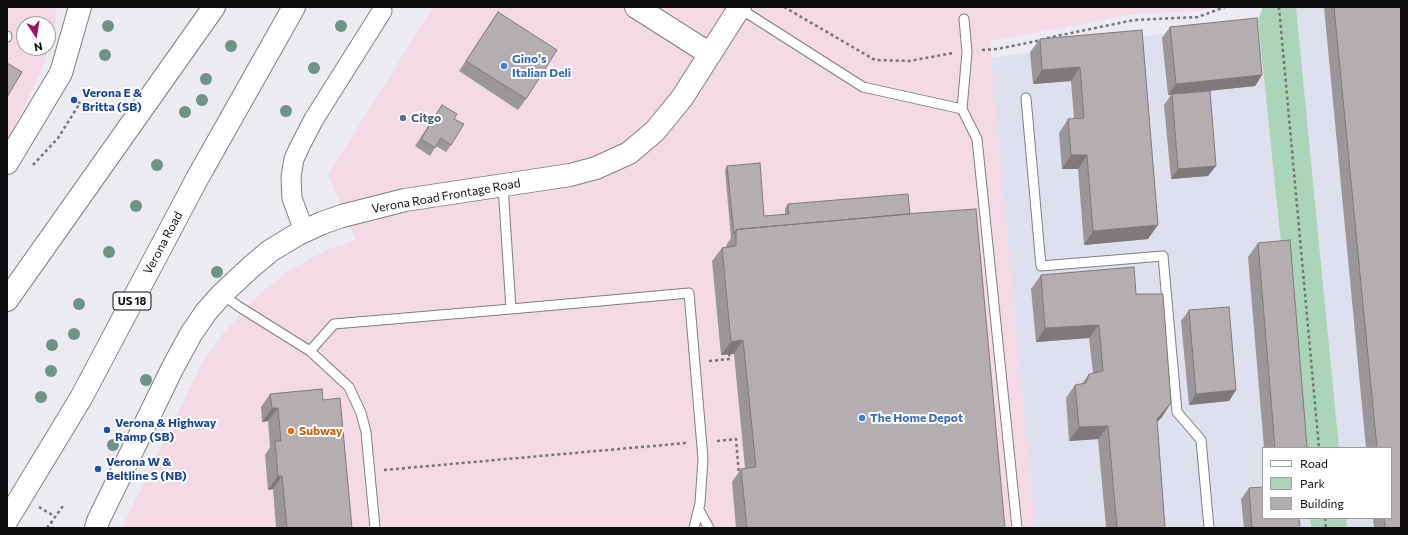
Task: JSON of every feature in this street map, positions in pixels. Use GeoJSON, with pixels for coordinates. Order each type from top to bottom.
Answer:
{"type":"FeatureCollection","features":[{"type":"Feature","properties":{"kind":"main road"},"geometry":{"type":"LineString","coordinates":[[7,163],[60,73],[80,7]]}},
{"type":"Feature","properties":{"kind":"main road"},"geometry":{"type":"LineString","coordinates":[[7,300],[214,7]]}},
{"type":"Feature","properties":{"kind":"main road","name":"Verona Road"},"geometry":{"type":"LineString","coordinates":[[7,520],[81,398],[198,177],[294,7]]}},
{"type":"Feature","properties":{"kind":"main road"},"geometry":{"type":"LineString","coordinates":[[282,27],[300,7]]}},
{"type":"Feature","properties":{"kind":"main road"},"geometry":{"type":"LineString","coordinates":[[636,7],[710,54]]}},
{"type":"Feature","properties":{"kind":"main road","name":"Verona Road Frontage Road"},"geometry":{"type":"LineString","coordinates":[[96,528],[98,521],[182,350],[201,319],[222,294],[243,273],[270,252],[304,231],[342,216],[398,202],[570,176],[596,168],[630,153],[655,131],[682,98],[738,7]]}},
{"type":"Feature","properties":{"kind":"street"},"geometry":{"type":"LineString","coordinates":[[304,231],[292,198],[291,177],[294,159],[314,119],[382,11]]}},
{"type":"Feature","properties":{"kind":"lane"},"geometry":{"type":"LineString","coordinates":[[738,7],[863,87],[962,109]]}},
{"type":"Feature","properties":{"kind":"lane"},"geometry":{"type":"LineString","coordinates":[[964,19],[967,52],[962,109],[977,139],[1017,528]]}},
{"type":"Feature","properties":{"kind":"lane"},"geometry":{"type":"LineString","coordinates":[[1026,98],[1041,266],[1163,256],[1176,412],[1201,440],[1209,528]]}},
{"type":"Feature","properties":{"kind":"lane"},"geometry":{"type":"LineString","coordinates":[[503,186],[511,308]]}},
{"type":"Feature","properties":{"kind":"lane"},"geometry":{"type":"LineString","coordinates":[[310,351],[334,324],[689,293],[704,459],[699,510],[694,528]]}},
{"type":"Feature","properties":{"kind":"lane"},"geometry":{"type":"LineString","coordinates":[[222,294],[238,306],[310,351],[349,387],[356,402],[366,432],[375,528]]}},
{"type":"Feature","properties":{"kind":"lane"},"geometry":{"type":"LineString","coordinates":[[699,510],[710,528]]}},
{"type":"Feature","properties":{"kind":"path"},"geometry":{"type":"LineString","coordinates":[[784,7],[875,60],[909,61],[948,54],[997,49],[1134,20],[1198,17],[1225,7]]}},
{"type":"Feature","properties":{"kind":"path"},"geometry":{"type":"LineString","coordinates":[[1279,7],[1319,447]]}},
{"type":"Feature","properties":{"kind":"path"},"geometry":{"type":"LineString","coordinates":[[32,167],[58,138],[80,103],[74,100]]}},
{"type":"Feature","properties":{"kind":"path"},"geometry":{"type":"LineString","coordinates":[[695,362],[730,359],[729,354]]}},
{"type":"Feature","properties":{"kind":"path"},"geometry":{"type":"LineString","coordinates":[[370,472],[736,439],[740,482]]}},
{"type":"Feature","properties":{"kind":"path"},"geometry":{"type":"LineString","coordinates":[[47,528],[63,506]]}},
{"type":"Feature","properties":{"kind":"path"},"geometry":{"type":"LineString","coordinates":[[51,521],[53,528]]}},
{"type":"Feature","properties":{"kind":"shaded area"},"geometry":{"type":"Polygon","coordinates":[[[7,7],[57,7],[56,17],[16,16],[16,56],[46,56],[43,66],[7,139],[7,7]]]}},
{"type":"Feature","properties":{"kind":"shaded area"},"geometry":{"type":"Polygon","coordinates":[[[433,7],[1216,7],[1199,11],[1135,14],[990,41],[1035,528],[122,528],[201,365],[224,332],[261,292],[293,268],[327,250],[356,240],[328,175],[433,7]]]}},
{"type":"Feature","properties":{"kind":"shaded area"},"geometry":{"type":"Polygon","coordinates":[[[1296,7],[1401,7],[1401,528],[1347,528],[1346,519],[1392,519],[1392,447],[1339,447],[1296,7]]]}},
{"type":"Feature","properties":{"kind":"shaded area"},"geometry":{"type":"Polygon","coordinates":[[[1258,20],[1302,447],[1262,447],[1262,519],[1310,519],[1311,528],[1035,528],[991,58],[1258,20]]]}},
{"type":"Feature","properties":{"kind":"green space"},"geometry":{"type":"Polygon","coordinates":[[[1263,7],[1296,7],[1339,447],[1302,447],[1258,20],[1263,7]]]}},
{"type":"Feature","properties":{"kind":"green space"},"geometry":{"type":"Polygon","coordinates":[[[1310,519],[1346,519],[1347,528],[1311,528],[1310,519]]]}},
{"type":"Feature","properties":{"kind":"building"},"geometry":{"type":"Polygon","coordinates":[[[1334,7],[1401,7],[1401,528],[1385,528],[1384,519],[1392,519],[1392,447],[1377,447],[1334,7]]]}},
{"type":"Feature","properties":{"kind":"building","name":"Gino's Italian Deli"},"geometry":{"type":"Polygon","coordinates":[[[498,12],[557,50],[526,99],[466,61],[498,12]]]}},
{"type":"Feature","properties":{"kind":"building"},"geometry":{"type":"Polygon","coordinates":[[[1257,18],[1262,75],[1176,84],[1170,27],[1257,18]]]}},
{"type":"Feature","properties":{"kind":"building"},"geometry":{"type":"Polygon","coordinates":[[[1142,30],[1158,225],[1093,231],[1087,155],[1071,155],[1068,119],[1084,118],[1080,67],[1042,70],[1040,39],[1142,30]]]}},
{"type":"Feature","properties":{"kind":"building"},"geometry":{"type":"Polygon","coordinates":[[[7,63],[22,72],[7,97],[7,63]]]}},
{"type":"Feature","properties":{"kind":"building"},"geometry":{"type":"Polygon","coordinates":[[[1210,91],[1216,166],[1178,169],[1172,94],[1210,91]]]}},
{"type":"Feature","properties":{"kind":"building"},"geometry":{"type":"Polygon","coordinates":[[[442,105],[457,114],[454,119],[464,124],[451,145],[441,138],[435,148],[421,139],[442,105]]]}},
{"type":"Feature","properties":{"kind":"building"},"geometry":{"type":"Polygon","coordinates":[[[760,163],[764,216],[789,214],[788,204],[908,194],[910,214],[741,229],[736,230],[734,234],[727,166],[760,163]]]}},
{"type":"Feature","properties":{"kind":"building","name":"The Home Depot"},"geometry":{"type":"Polygon","coordinates":[[[976,209],[1005,528],[747,528],[741,469],[756,467],[743,340],[731,342],[722,248],[736,246],[736,230],[741,229],[976,209]]]}},
{"type":"Feature","properties":{"kind":"building"},"geometry":{"type":"Polygon","coordinates":[[[1290,240],[1307,447],[1275,447],[1258,243],[1290,240]]]}},
{"type":"Feature","properties":{"kind":"building"},"geometry":{"type":"Polygon","coordinates":[[[1134,267],[1136,294],[1163,294],[1171,403],[1157,419],[1165,528],[1117,528],[1108,426],[1079,427],[1075,385],[1086,383],[1089,374],[1103,371],[1099,325],[1045,328],[1041,275],[1134,267]]]}},
{"type":"Feature","properties":{"kind":"building"},"geometry":{"type":"Polygon","coordinates":[[[1229,307],[1236,390],[1196,394],[1189,310],[1229,307]]]}},
{"type":"Feature","properties":{"kind":"building"},"geometry":{"type":"Polygon","coordinates":[[[322,389],[323,400],[340,398],[352,528],[287,528],[282,476],[278,476],[275,441],[281,441],[278,408],[272,408],[270,394],[322,389]]]}},
{"type":"Feature","properties":{"kind":"building"},"geometry":{"type":"Polygon","coordinates":[[[1262,487],[1262,519],[1299,519],[1300,528],[1252,528],[1249,488],[1262,487]]]}},
{"type":"Feature","properties":{"kind":"place","name":"Gino's Italian Deli"},"geometry":{"type":"Point","coordinates":[504,66]}},
{"type":"Feature","properties":{"kind":"place","name":"Verona E & Britta (SB)"},"geometry":{"type":"Point","coordinates":[74,100]}},
{"type":"Feature","properties":{"kind":"place","name":"Citgo"},"geometry":{"type":"Point","coordinates":[403,118]}},
{"type":"Feature","properties":{"kind":"place","name":"The Home Depot"},"geometry":{"type":"Point","coordinates":[862,418]}},
{"type":"Feature","properties":{"kind":"place","name":"Verona & Highway Ramp (SB)"},"geometry":{"type":"Point","coordinates":[107,430]}},
{"type":"Feature","properties":{"kind":"place","name":"Subway"},"geometry":{"type":"Point","coordinates":[291,431]}},
{"type":"Feature","properties":{"kind":"place","name":"Verona W & Beltline S (NB)"},"geometry":{"type":"Point","coordinates":[98,469]}}]}
